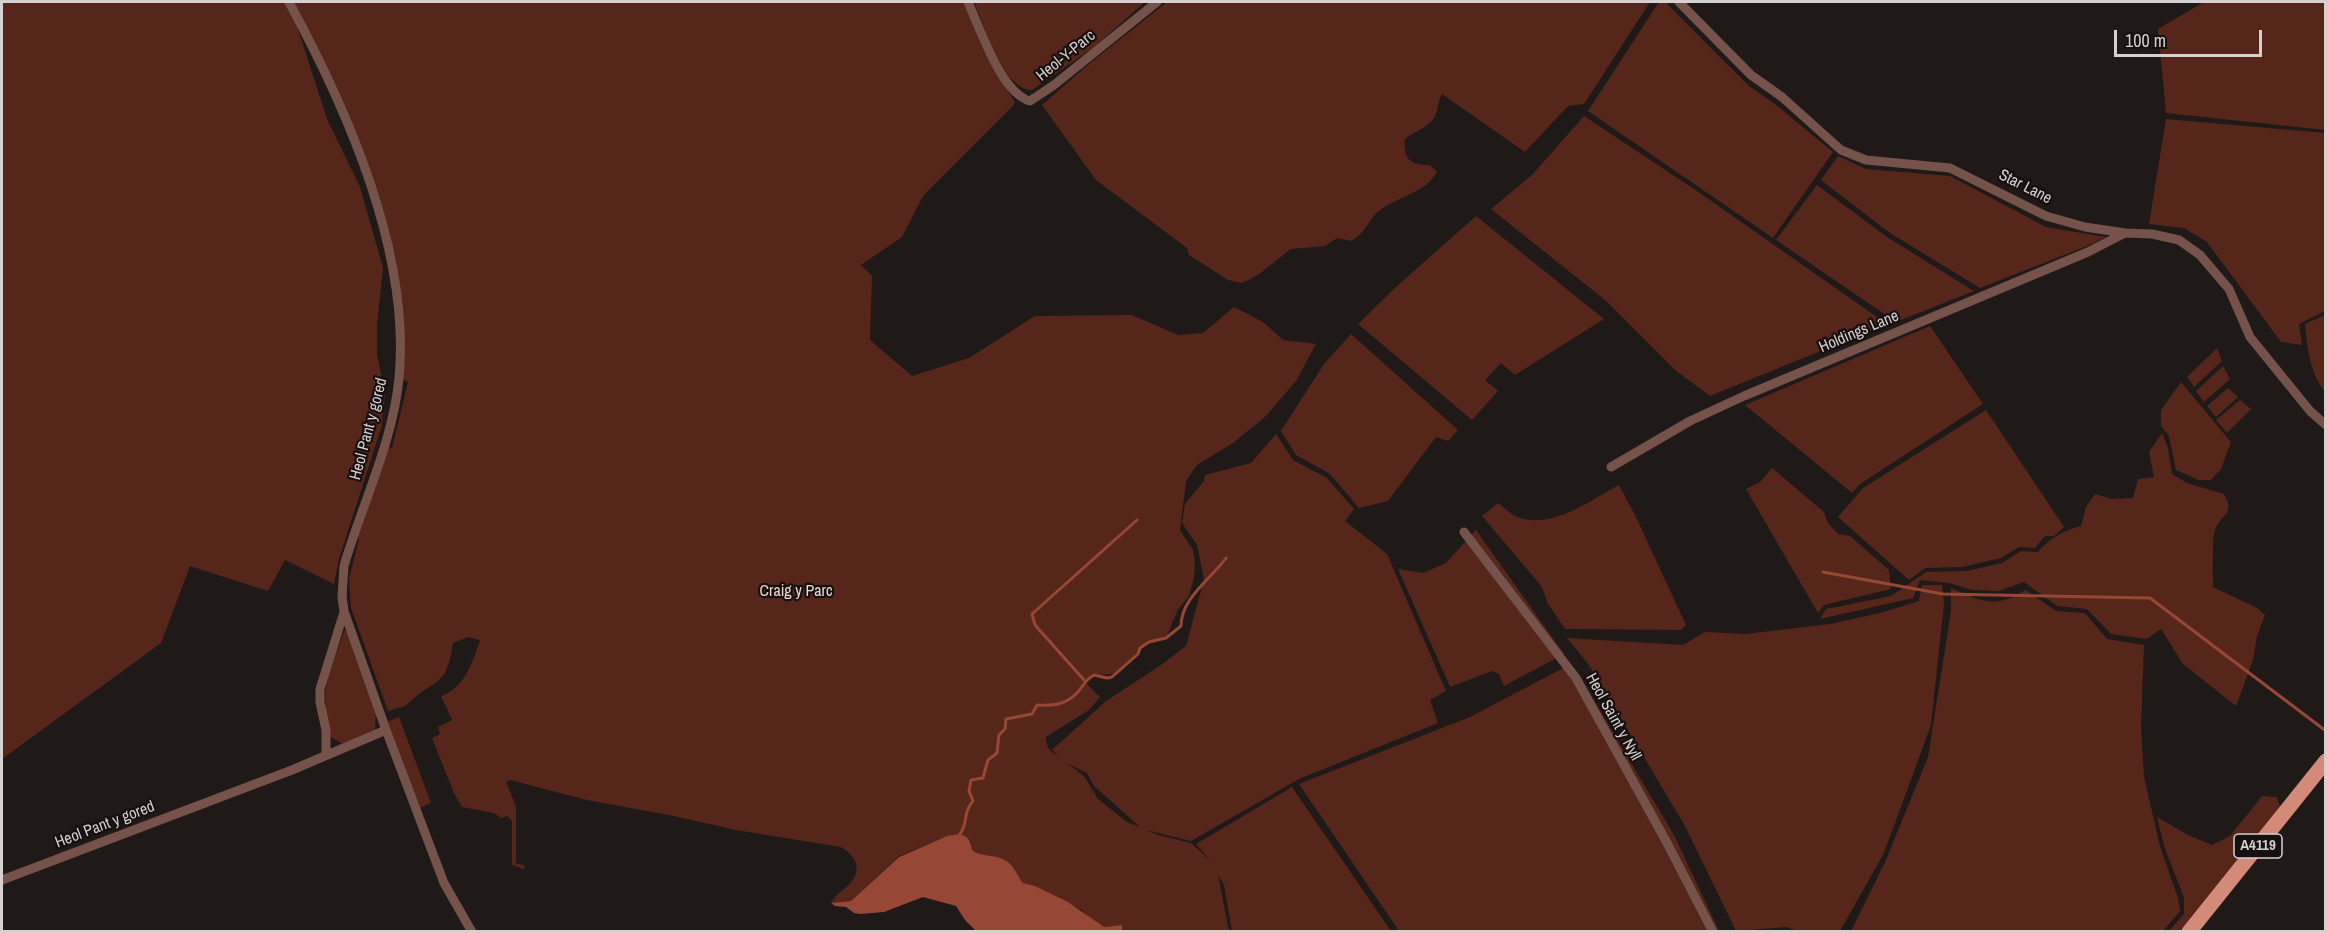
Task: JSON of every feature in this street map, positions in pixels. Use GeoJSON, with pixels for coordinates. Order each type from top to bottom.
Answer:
{"type":"FeatureCollection","features":[{"type":"Feature","properties":{"kind":"main road","name":"A4119"},"geometry":{"type":"LineString","coordinates":[[2189,932],[2325,761]]}},
{"type":"Feature","properties":{"kind":"street","name":"Heol Pant y gored"},"geometry":{"type":"LineString","coordinates":[[289,2],[316,52],[365,166],[389,249],[399,315],[398,385],[384,444],[344,566],[342,597],[386,730],[444,883],[471,932]]}},
{"type":"Feature","properties":{"kind":"street","name":"Heol-Y-Parc"},"geometry":{"type":"LineString","coordinates":[[968,2],[1003,76],[1017,94],[1030,101],[1054,85],[1157,2]]}},
{"type":"Feature","properties":{"kind":"street","name":"Star Lane"},"geometry":{"type":"LineString","coordinates":[[1679,2],[1751,75],[1782,97],[1841,150],[1866,160],[1950,168],[1987,184],[2046,216],[2085,227],[2125,233],[2152,234],[2179,240],[2200,255],[2229,289],[2250,337],[2310,411],[2325,425]]}},
{"type":"Feature","properties":{"kind":"street","name":"Holdings Lane"},"geometry":{"type":"LineString","coordinates":[[1611,467],[1690,421],[1744,396],[2088,252],[2125,233]]}},
{"type":"Feature","properties":{"kind":"street","name":"Heol Saint y Nyll"},"geometry":{"type":"LineString","coordinates":[[1464,532],[1576,678],[1713,932]]}},
{"type":"Feature","properties":{"kind":"street"},"geometry":{"type":"LineString","coordinates":[[326,755],[326,730],[320,702],[320,689],[345,611]]}},
{"type":"Feature","properties":{"kind":"street","name":"Heol Pant y gored"},"geometry":{"type":"LineString","coordinates":[[2,880],[292,770],[386,730]]}},
{"type":"Feature","properties":{"kind":"green space","name":"Craig y Parc"},"geometry":{"type":"Polygon","coordinates":[[[2,2],[964,2],[999,77],[1015,102],[923,196],[902,237],[861,265],[872,276],[870,340],[912,376],[969,358],[1035,316],[1132,315],[1178,335],[1203,333],[1234,307],[1263,322],[1283,340],[1316,344],[1296,381],[1266,416],[1233,443],[1197,465],[1186,481],[1180,530],[1193,550],[1194,578],[1189,596],[1178,609],[1167,636],[1147,643],[1120,671],[1106,675],[1094,674],[1084,681],[1100,697],[1089,710],[1046,737],[1049,749],[1059,757],[1052,750],[1106,701],[1186,646],[1204,579],[1197,545],[1182,523],[1185,504],[1204,481],[1205,475],[1251,463],[1276,434],[1293,460],[1327,478],[1354,509],[1345,521],[1387,554],[1446,691],[1430,700],[1438,723],[1299,779],[1191,841],[1146,830],[1191,843],[1210,860],[1196,844],[1292,787],[1391,931],[1232,931],[1224,885],[1218,875],[1229,931],[1122,931],[1122,925],[1104,927],[1080,909],[1035,886],[1023,883],[1013,867],[1005,860],[980,854],[972,850],[971,842],[947,836],[899,856],[851,901],[831,903],[855,877],[857,867],[850,853],[841,847],[736,830],[587,800],[510,780],[506,782],[516,806],[516,863],[525,866],[524,869],[512,865],[512,821],[507,816],[501,818],[494,813],[462,807],[432,738],[440,734],[438,727],[452,720],[441,696],[457,687],[467,673],[480,640],[468,637],[453,643],[445,673],[437,682],[405,706],[388,711],[351,608],[349,579],[359,539],[355,529],[384,444],[392,448],[408,382],[399,378],[396,291],[365,166],[316,52],[296,23],[327,119],[360,187],[383,268],[377,325],[377,354],[385,393],[382,425],[339,559],[334,584],[285,560],[268,591],[190,566],[161,643],[2,759],[2,2]],[[1067,763],[1084,776],[1098,799],[1127,822],[1140,827],[1094,786],[1087,773],[1067,763]]]}},
{"type":"Feature","properties":{"kind":"green space"},"geometry":{"type":"Polygon","coordinates":[[[974,2],[1145,2],[1094,47],[1032,90],[1022,87],[1004,68],[989,40],[974,2]]]}},
{"type":"Feature","properties":{"kind":"green space"},"geometry":{"type":"Polygon","coordinates":[[[1167,2],[1650,2],[1584,104],[1568,106],[1525,152],[1442,94],[1431,122],[1405,139],[1405,152],[1409,160],[1417,164],[1430,165],[1437,172],[1432,179],[1413,193],[1378,212],[1361,233],[1351,241],[1337,238],[1325,246],[1291,249],[1258,275],[1242,283],[1228,280],[1189,255],[1187,248],[1096,180],[1042,105],[1167,2]]]}},
{"type":"Feature","properties":{"kind":"green space"},"geometry":{"type":"Polygon","coordinates":[[[1659,2],[1667,2],[1749,86],[1833,152],[1773,238],[1588,111],[1659,2]]]}},
{"type":"Feature","properties":{"kind":"green space"},"geometry":{"type":"Polygon","coordinates":[[[2204,2],[2325,2],[2325,130],[2166,113],[2158,29],[2204,2]]]}},
{"type":"Feature","properties":{"kind":"green space"},"geometry":{"type":"Polygon","coordinates":[[[1584,116],[1697,191],[1887,324],[1710,396],[1675,370],[1605,300],[1491,209],[1532,175],[1584,116]]]}},
{"type":"Feature","properties":{"kind":"green space"},"geometry":{"type":"Polygon","coordinates":[[[2166,119],[2325,133],[2325,311],[2299,324],[2302,345],[2281,342],[2207,242],[2184,228],[2149,224],[2166,119]]]}},
{"type":"Feature","properties":{"kind":"green space"},"geometry":{"type":"Polygon","coordinates":[[[1838,156],[1866,169],[1950,176],[2046,227],[2106,237],[1980,288],[1890,233],[1821,180],[1838,156]]]}},
{"type":"Feature","properties":{"kind":"green space"},"geometry":{"type":"Polygon","coordinates":[[[1817,185],[1887,237],[1974,291],[1896,322],[1776,240],[1817,185]]]}},
{"type":"Feature","properties":{"kind":"green space"},"geometry":{"type":"Polygon","coordinates":[[[1476,216],[1604,319],[1515,375],[1501,363],[1485,380],[1498,391],[1472,420],[1358,324],[1476,216]]]}},
{"type":"Feature","properties":{"kind":"green space"},"geometry":{"type":"Polygon","coordinates":[[[2325,315],[2325,392],[2316,376],[2308,351],[2305,324],[2325,315]]]}},
{"type":"Feature","properties":{"kind":"green space"},"geometry":{"type":"Polygon","coordinates":[[[1930,326],[1983,404],[1860,484],[1852,493],[1745,405],[1930,326]]]}},
{"type":"Feature","properties":{"kind":"green space"},"geometry":{"type":"Polygon","coordinates":[[[1351,334],[1458,430],[1448,441],[1436,437],[1388,501],[1359,508],[1330,474],[1296,455],[1281,431],[1324,364],[1351,334]]]}},
{"type":"Feature","properties":{"kind":"green space"},"geometry":{"type":"Polygon","coordinates":[[[2217,348],[2222,361],[2194,387],[2187,377],[2217,348]]]}},
{"type":"Feature","properties":{"kind":"green space"},"geometry":{"type":"Polygon","coordinates":[[[2223,366],[2230,379],[2204,402],[2196,391],[2223,366]]]}},
{"type":"Feature","properties":{"kind":"green space"},"geometry":{"type":"Polygon","coordinates":[[[2181,382],[2231,442],[2221,469],[2211,480],[2199,480],[2176,470],[2169,436],[2161,426],[2161,410],[2181,382]]]}},
{"type":"Feature","properties":{"kind":"green space"},"geometry":{"type":"Polygon","coordinates":[[[2228,388],[2238,397],[2216,417],[2207,406],[2228,388]]]}},
{"type":"Feature","properties":{"kind":"green space"},"geometry":{"type":"Polygon","coordinates":[[[2240,400],[2251,409],[2227,433],[2216,420],[2240,400]]]}},
{"type":"Feature","properties":{"kind":"green space"},"geometry":{"type":"Polygon","coordinates":[[[1986,410],[2064,527],[2054,536],[2045,536],[2035,548],[2019,547],[2001,558],[1962,567],[1925,568],[1909,580],[1838,517],[1863,488],[1986,410]]]}},
{"type":"Feature","properties":{"kind":"green space"},"geometry":{"type":"Polygon","coordinates":[[[2162,433],[2168,448],[2172,474],[2187,483],[2224,494],[2227,501],[2228,510],[2214,534],[2213,587],[2257,608],[2265,615],[2257,636],[2253,660],[2236,706],[2183,664],[2161,629],[2147,639],[2111,634],[2087,609],[2057,606],[2024,582],[1999,591],[1972,590],[1949,583],[1920,580],[1913,598],[1820,619],[1826,609],[1891,596],[1926,572],[1967,571],[2002,563],[2021,551],[2038,552],[2057,536],[2081,526],[2086,507],[2095,494],[2112,499],[2133,498],[2138,479],[2154,477],[2149,452],[2162,433]]]}},
{"type":"Feature","properties":{"kind":"green space"},"geometry":{"type":"Polygon","coordinates":[[[1772,468],[1824,512],[1828,523],[1838,534],[1850,536],[1889,570],[1891,589],[1824,605],[1818,613],[1746,489],[1760,482],[1772,468]]]}},
{"type":"Feature","properties":{"kind":"green space"},"geometry":{"type":"Polygon","coordinates":[[[1619,485],[1686,625],[1681,630],[1565,629],[1548,604],[1542,587],[1482,516],[1498,503],[1517,517],[1543,520],[1557,517],[1583,506],[1619,485]]]}},
{"type":"Feature","properties":{"kind":"green space"},"geometry":{"type":"Polygon","coordinates":[[[1476,530],[1564,654],[1504,686],[1499,674],[1492,671],[1450,687],[1398,569],[1423,573],[1446,563],[1476,530]]]}},
{"type":"Feature","properties":{"kind":"green space"},"geometry":{"type":"Polygon","coordinates":[[[1922,585],[1942,585],[1944,604],[1931,725],[1884,853],[1840,931],[1797,931],[1787,927],[1736,931],[1685,826],[1589,665],[1567,638],[1683,645],[1705,632],[1746,634],[1830,624],[1880,613],[1919,601],[1922,585]]]}},
{"type":"Feature","properties":{"kind":"green space"},"geometry":{"type":"Polygon","coordinates":[[[1951,588],[1988,601],[2005,600],[2026,590],[2056,611],[2085,613],[2107,639],[2144,645],[2141,727],[2144,777],[2160,846],[2178,898],[2180,911],[2163,931],[1851,931],[1886,860],[1928,757],[1951,611],[1951,588]]]}},
{"type":"Feature","properties":{"kind":"green space"},"geometry":{"type":"Polygon","coordinates":[[[347,630],[376,710],[375,732],[347,746],[329,736],[323,707],[326,705],[326,687],[331,668],[344,631],[347,630]]]}},
{"type":"Feature","properties":{"kind":"green space"},"geometry":{"type":"Polygon","coordinates":[[[1569,665],[1584,684],[1674,835],[1719,931],[1399,931],[1299,784],[1470,717],[1569,665]]]}},
{"type":"Feature","properties":{"kind":"green space"},"geometry":{"type":"Polygon","coordinates":[[[399,717],[431,803],[415,810],[384,723],[399,717]]]}},
{"type":"Feature","properties":{"kind":"green space"},"geometry":{"type":"Polygon","coordinates":[[[2262,796],[2277,797],[2280,807],[2182,931],[2169,931],[2184,914],[2184,898],[2164,846],[2157,817],[2188,835],[2212,845],[2230,836],[2262,796]]]}},
{"type":"Feature","properties":{"kind":"shaded area"},"geometry":{"type":"Polygon","coordinates":[[[960,834],[970,842],[972,850],[1008,862],[1023,883],[1035,886],[1068,902],[1104,927],[1122,925],[1122,931],[976,931],[956,906],[923,897],[884,912],[860,914],[831,903],[851,901],[899,857],[947,836],[960,834]]]}},
{"type":"Feature","properties":{"kind":"waterway"},"geometry":{"type":"LineString","coordinates":[[1084,680],[1035,625],[1032,614],[1137,520]]}},
{"type":"Feature","properties":{"kind":"waterway"},"geometry":{"type":"LineString","coordinates":[[960,834],[973,801],[969,791],[971,780],[983,778],[988,760],[997,753],[999,735],[1005,729],[1006,719],[1032,714],[1037,705],[1054,705],[1069,700],[1094,675],[1112,677],[1138,654],[1140,648],[1149,642],[1166,638],[1181,626],[1182,616],[1191,598],[1226,558]]}},
{"type":"Feature","properties":{"kind":"waterway"},"geometry":{"type":"LineString","coordinates":[[1823,572],[1943,594],[2150,598],[2326,731]]}}]}
